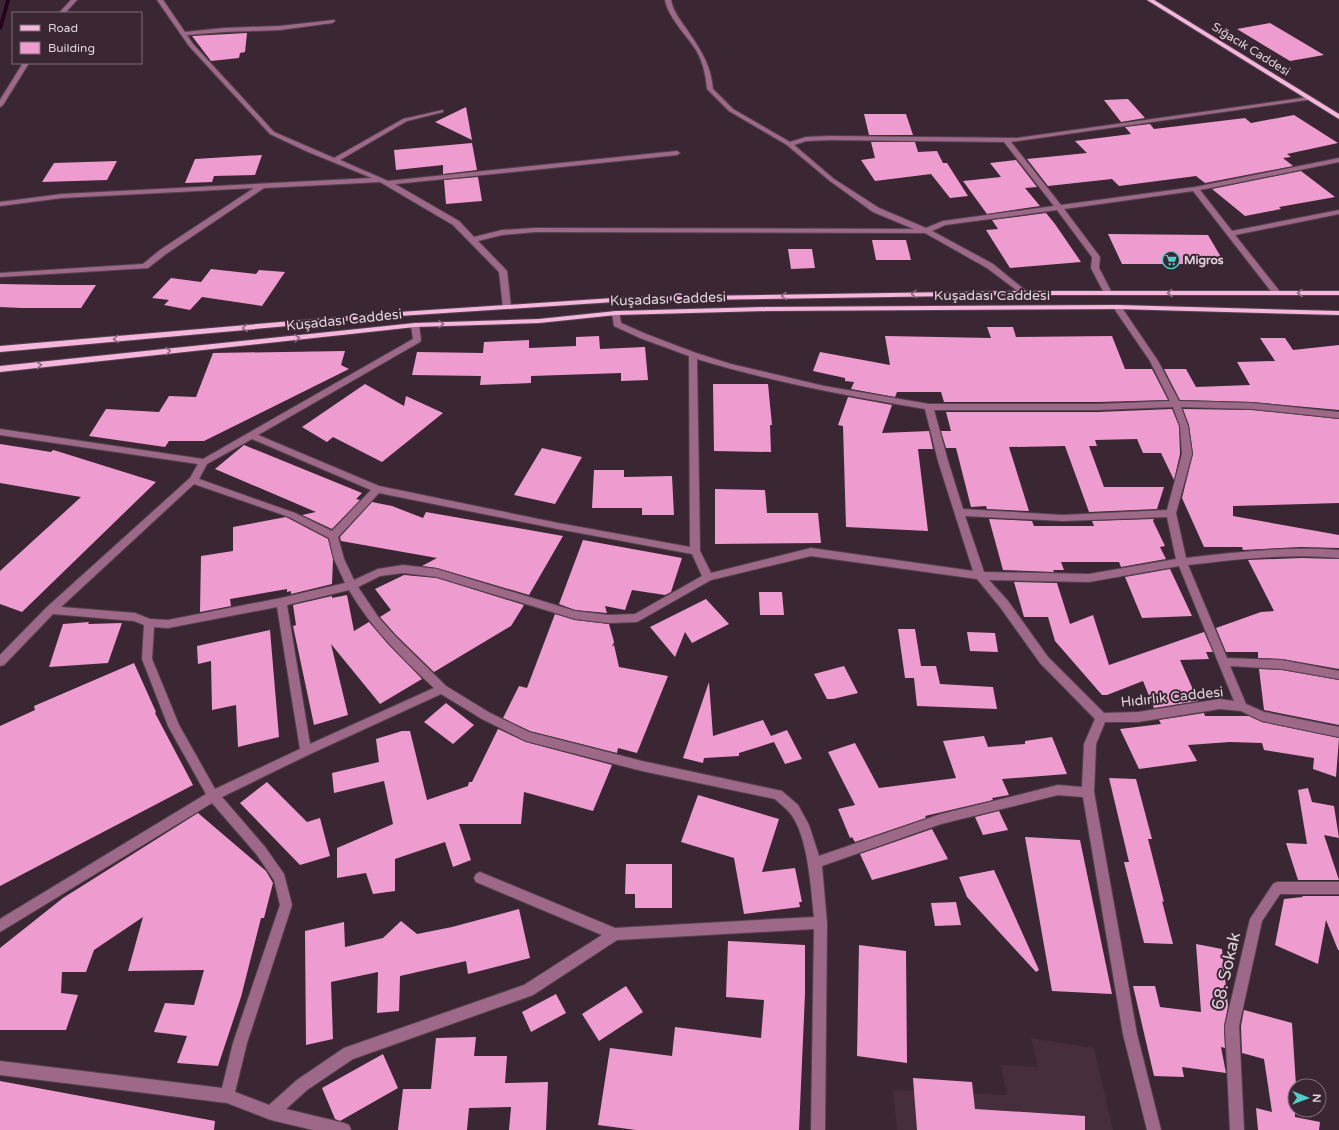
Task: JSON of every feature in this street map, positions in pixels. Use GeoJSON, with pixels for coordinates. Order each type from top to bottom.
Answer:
{"type":"FeatureCollection","features":[{"type":"Feature","properties":{"kind":"main road","name":"Sığacık Caddesi"},"geometry":{"type":"LineString","coordinates":[[1150,0],[1339,117]]}},
{"type":"Feature","properties":{"kind":"main road","name":"Kuşadası Caddesi"},"geometry":{"type":"LineString","coordinates":[[0,349],[399,314],[629,299],[1023,292],[1339,293]]}},
{"type":"Feature","properties":{"kind":"main road","name":"Kuşadası Caddesi"},"geometry":{"type":"LineString","coordinates":[[0,369],[415,325],[539,321],[616,313],[767,309],[1117,307],[1339,313]]}},
{"type":"Feature","properties":{"kind":"street"},"geometry":{"type":"LineString","coordinates":[[63,12],[74,0]]}},
{"type":"Feature","properties":{"kind":"street"},"geometry":{"type":"LineString","coordinates":[[160,0],[191,44],[272,133],[308,150],[385,182],[456,223],[503,271],[507,307]]}},
{"type":"Feature","properties":{"kind":"street"},"geometry":{"type":"LineString","coordinates":[[668,0],[670,9],[700,52],[709,75],[710,88],[731,110],[790,144],[832,180],[876,210],[926,231],[990,266],[1023,292]]}},
{"type":"Feature","properties":{"kind":"street"},"geometry":{"type":"LineString","coordinates":[[185,34],[224,30],[280,28],[332,21]]}},
{"type":"Feature","properties":{"kind":"street"},"geometry":{"type":"LineString","coordinates":[[0,106],[25,64]]}},
{"type":"Feature","properties":{"kind":"street"},"geometry":{"type":"LineString","coordinates":[[790,144],[806,139],[830,138],[1025,139],[1307,98]]}},
{"type":"Feature","properties":{"kind":"street"},"geometry":{"type":"LineString","coordinates":[[334,161],[405,120],[441,111]]}},
{"type":"Feature","properties":{"kind":"street"},"geometry":{"type":"LineString","coordinates":[[1006,140],[1096,257],[1095,268],[1108,293]]}},
{"type":"Feature","properties":{"kind":"street"},"geometry":{"type":"LineString","coordinates":[[0,204],[62,196],[262,186],[385,182],[676,154]]}},
{"type":"Feature","properties":{"kind":"street"},"geometry":{"type":"LineString","coordinates":[[473,240],[482,236],[519,232],[620,230],[926,231],[943,222],[1195,189],[1339,160]]}},
{"type":"Feature","properties":{"kind":"street"},"geometry":{"type":"LineString","coordinates":[[0,276],[145,266],[163,252],[262,186]]}},
{"type":"Feature","properties":{"kind":"street"},"geometry":{"type":"LineString","coordinates":[[1195,189],[1277,293]]}},
{"type":"Feature","properties":{"kind":"street"},"geometry":{"type":"LineString","coordinates":[[1230,234],[1339,212]]}},
{"type":"Feature","properties":{"kind":"street"},"geometry":{"type":"LineString","coordinates":[[1117,307],[1154,360],[1176,404],[1184,426],[1187,454],[1171,514],[1182,562],[1242,707]]}},
{"type":"Feature","properties":{"kind":"street"},"geometry":{"type":"LineString","coordinates":[[616,313],[617,324],[643,336],[693,355],[729,366],[824,389],[929,407],[1098,407],[1176,404],[1252,406],[1339,415]]}},
{"type":"Feature","properties":{"kind":"street"},"geometry":{"type":"LineString","coordinates":[[0,662],[51,610],[193,480],[204,462],[417,340],[415,325]]}},
{"type":"Feature","properties":{"kind":"street"},"geometry":{"type":"LineString","coordinates":[[693,355],[695,551],[708,577]]}},
{"type":"Feature","properties":{"kind":"street"},"geometry":{"type":"LineString","coordinates":[[929,407],[959,512],[980,576],[1004,604],[1044,660],[1101,718],[1090,744],[1088,792],[1130,1034],[1154,1130]]}},
{"type":"Feature","properties":{"kind":"street"},"geometry":{"type":"LineString","coordinates":[[0,432],[204,462]]}},
{"type":"Feature","properties":{"kind":"street"},"geometry":{"type":"LineString","coordinates":[[251,435],[376,489],[558,526],[695,551]]}},
{"type":"Feature","properties":{"kind":"street"},"geometry":{"type":"LineString","coordinates":[[193,480],[292,515],[333,536]]}},
{"type":"Feature","properties":{"kind":"street"},"geometry":{"type":"LineString","coordinates":[[333,536],[376,489]]}},
{"type":"Feature","properties":{"kind":"street"},"geometry":{"type":"LineString","coordinates":[[959,512],[1063,518],[1171,514]]}},
{"type":"Feature","properties":{"kind":"street"},"geometry":{"type":"LineString","coordinates":[[333,536],[335,547],[350,586],[361,602],[402,651],[442,689],[486,716],[526,736],[642,766],[778,795],[794,809],[803,825],[815,863],[821,924],[818,1130]]}},
{"type":"Feature","properties":{"kind":"street"},"geometry":{"type":"LineString","coordinates":[[51,610],[135,617],[149,622],[168,624],[282,602],[350,586],[378,574],[403,569],[437,573],[575,615],[609,619],[637,618],[708,577],[811,552],[980,576],[1089,578],[1182,562],[1244,555],[1316,552],[1339,554]]}},
{"type":"Feature","properties":{"kind":"street"},"geometry":{"type":"LineString","coordinates":[[282,602],[306,751]]}},
{"type":"Feature","properties":{"kind":"street"},"geometry":{"type":"LineString","coordinates":[[149,622],[147,659],[174,726],[213,796],[265,856],[280,878],[286,905],[240,1043],[227,1096]]}},
{"type":"Feature","properties":{"kind":"street"},"geometry":{"type":"LineString","coordinates":[[1224,662],[1254,661],[1302,667],[1339,675]]}},
{"type":"Feature","properties":{"kind":"street"},"geometry":{"type":"LineString","coordinates":[[0,926],[213,796],[306,751],[442,689]]}},
{"type":"Feature","properties":{"kind":"street","name":"Hıdırlık Caddesi"},"geometry":{"type":"LineString","coordinates":[[1101,718],[1138,717],[1220,704],[1242,707],[1262,716],[1339,732]]}},
{"type":"Feature","properties":{"kind":"street"},"geometry":{"type":"LineString","coordinates":[[815,863],[941,820],[1058,790],[1088,792]]}},
{"type":"Feature","properties":{"kind":"street"},"geometry":{"type":"LineString","coordinates":[[480,878],[615,934],[821,924]]}},
{"type":"Feature","properties":{"kind":"street","name":"68. Sokak"},"geometry":{"type":"LineString","coordinates":[[1237,1130],[1232,1026],[1256,919],[1277,888],[1339,888]]}},
{"type":"Feature","properties":{"kind":"street"},"geometry":{"type":"LineString","coordinates":[[271,1113],[302,1084],[349,1053],[528,990],[615,934]]}},
{"type":"Feature","properties":{"kind":"street"},"geometry":{"type":"LineString","coordinates":[[0,1068],[227,1096],[271,1113],[344,1130]]}},
{"type":"Feature","properties":{"kind":"shaded area"},"geometry":{"type":"Polygon","coordinates":[[[1031,1038],[1094,1048],[1113,1130],[897,1130],[893,1090],[1007,1095],[1001,1065],[1038,1067],[1031,1038]]]}},
{"type":"Feature","properties":{"kind":"building"},"geometry":{"type":"Polygon","coordinates":[[[1270,23],[1324,55],[1290,61],[1237,29],[1270,23]]]}},
{"type":"Feature","properties":{"kind":"building"},"geometry":{"type":"Polygon","coordinates":[[[247,33],[245,52],[240,53],[239,58],[211,61],[192,36],[247,33]]]}},
{"type":"Feature","properties":{"kind":"building"},"geometry":{"type":"Polygon","coordinates":[[[1128,99],[1145,118],[1121,122],[1104,100],[1128,99]]]}},
{"type":"Feature","properties":{"kind":"building"},"geometry":{"type":"Polygon","coordinates":[[[466,107],[472,140],[435,122],[466,107]]]}},
{"type":"Feature","properties":{"kind":"building"},"geometry":{"type":"Polygon","coordinates":[[[864,114],[906,114],[913,135],[869,135],[864,114]]]}},
{"type":"Feature","properties":{"kind":"building"},"geometry":{"type":"Polygon","coordinates":[[[1294,115],[1338,143],[1287,154],[1291,157],[1283,158],[1293,166],[1205,183],[1196,176],[1119,186],[1112,179],[1048,186],[1027,159],[1087,153],[1075,141],[1131,134],[1125,127],[1150,124],[1154,129],[1245,118],[1251,123],[1294,115]]]}},
{"type":"Feature","properties":{"kind":"building"},"geometry":{"type":"Polygon","coordinates":[[[871,142],[915,142],[918,152],[937,151],[943,163],[947,163],[968,196],[950,198],[931,174],[875,181],[861,160],[875,158],[871,142]]]}},
{"type":"Feature","properties":{"kind":"building"},"geometry":{"type":"Polygon","coordinates":[[[472,143],[477,170],[443,174],[443,165],[396,170],[394,150],[472,143]]]}},
{"type":"Feature","properties":{"kind":"building"},"geometry":{"type":"Polygon","coordinates":[[[262,155],[255,175],[214,176],[212,182],[185,183],[195,159],[262,155]]]}},
{"type":"Feature","properties":{"kind":"building"},"geometry":{"type":"Polygon","coordinates":[[[1016,160],[1037,187],[1025,188],[1040,206],[987,214],[963,181],[1001,177],[990,163],[1016,160]]]}},
{"type":"Feature","properties":{"kind":"building"},"geometry":{"type":"Polygon","coordinates":[[[117,161],[107,180],[42,182],[54,163],[117,161]]]}},
{"type":"Feature","properties":{"kind":"building"},"geometry":{"type":"Polygon","coordinates":[[[1301,171],[1335,197],[1279,207],[1281,209],[1245,216],[1212,189],[1301,171]]]}},
{"type":"Feature","properties":{"kind":"building"},"geometry":{"type":"Polygon","coordinates":[[[478,177],[482,201],[446,204],[444,180],[478,177]]]}},
{"type":"Feature","properties":{"kind":"building"},"geometry":{"type":"Polygon","coordinates":[[[1046,213],[1081,262],[1010,268],[986,230],[998,229],[992,220],[1046,213]]]}},
{"type":"Feature","properties":{"kind":"building"},"geometry":{"type":"Polygon","coordinates":[[[1108,234],[1208,235],[1225,264],[1122,264],[1108,234]]]}},
{"type":"Feature","properties":{"kind":"building"},"geometry":{"type":"Polygon","coordinates":[[[872,240],[906,240],[911,260],[876,260],[872,240]]]}},
{"type":"Feature","properties":{"kind":"building"},"geometry":{"type":"Polygon","coordinates":[[[788,249],[812,249],[815,268],[791,269],[788,249]]]}},
{"type":"Feature","properties":{"kind":"building"},"geometry":{"type":"Polygon","coordinates":[[[211,269],[256,274],[259,270],[285,272],[262,306],[202,297],[190,310],[164,305],[169,300],[152,298],[171,278],[201,282],[211,269]]]}},
{"type":"Feature","properties":{"kind":"building"},"geometry":{"type":"Polygon","coordinates":[[[0,284],[96,285],[81,308],[22,308],[0,307],[0,284]]]}},
{"type":"Feature","properties":{"kind":"building"},"geometry":{"type":"Polygon","coordinates":[[[987,327],[1013,327],[1016,337],[1112,336],[1125,369],[1152,369],[1168,400],[1098,402],[944,402],[941,392],[897,392],[895,397],[851,389],[854,382],[845,381],[845,378],[813,371],[820,352],[890,365],[885,336],[991,338],[987,327]]]}},
{"type":"Feature","properties":{"kind":"building"},"geometry":{"type":"Polygon","coordinates":[[[599,336],[600,349],[645,347],[648,380],[621,381],[621,373],[531,376],[531,383],[480,385],[481,376],[412,375],[417,352],[483,353],[484,342],[529,340],[529,348],[576,346],[576,337],[599,336]]]}},
{"type":"Feature","properties":{"kind":"building"},"geometry":{"type":"Polygon","coordinates":[[[1260,338],[1285,338],[1293,350],[1339,345],[1339,410],[1252,402],[1180,400],[1164,369],[1186,369],[1196,387],[1250,385],[1237,362],[1275,361],[1260,338]]]}},
{"type":"Feature","properties":{"kind":"building"},"geometry":{"type":"Polygon","coordinates":[[[345,351],[341,365],[349,369],[204,441],[169,441],[165,447],[89,436],[106,409],[159,412],[169,396],[196,397],[213,353],[345,351]]]}},
{"type":"Feature","properties":{"kind":"building"},"geometry":{"type":"Polygon","coordinates":[[[365,384],[404,406],[406,396],[443,413],[382,462],[333,437],[327,442],[302,427],[365,384]]]}},
{"type":"Feature","properties":{"kind":"building"},"geometry":{"type":"Polygon","coordinates":[[[713,384],[768,384],[772,425],[770,425],[771,452],[714,451],[713,384]]]}},
{"type":"Feature","properties":{"kind":"building"},"geometry":{"type":"Polygon","coordinates":[[[848,397],[892,405],[882,433],[929,431],[933,449],[918,449],[928,531],[846,527],[843,426],[838,425],[848,397]]]}},
{"type":"Feature","properties":{"kind":"building"},"geometry":{"type":"Polygon","coordinates":[[[1172,409],[1179,426],[1180,454],[1174,480],[1161,453],[1143,453],[1137,439],[1095,440],[1097,446],[1089,446],[1104,487],[1164,487],[1157,509],[1089,512],[1065,446],[1009,447],[1029,511],[987,509],[986,506],[971,507],[956,448],[946,448],[941,431],[951,431],[946,412],[1098,412],[1172,409]]]}},
{"type":"Feature","properties":{"kind":"building"},"geometry":{"type":"Polygon","coordinates":[[[1183,409],[1252,410],[1339,419],[1339,503],[1233,506],[1233,516],[1339,535],[1339,548],[1301,547],[1243,550],[1242,547],[1204,547],[1182,498],[1193,454],[1189,425],[1183,409]]]}},
{"type":"Feature","properties":{"kind":"building"},"geometry":{"type":"Polygon","coordinates":[[[0,444],[51,452],[53,450],[156,482],[22,612],[0,604],[0,571],[81,497],[0,483],[0,444]]]}},
{"type":"Feature","properties":{"kind":"building"},"geometry":{"type":"Polygon","coordinates":[[[244,445],[362,493],[356,499],[360,500],[332,529],[302,515],[316,512],[215,469],[244,445]]]}},
{"type":"Feature","properties":{"kind":"building"},"geometry":{"type":"Polygon","coordinates":[[[542,448],[582,457],[555,504],[514,495],[542,448]]]}},
{"type":"Feature","properties":{"kind":"building"},"geometry":{"type":"Polygon","coordinates":[[[594,470],[624,470],[624,477],[672,476],[674,515],[642,515],[642,508],[592,508],[594,470]]]}},
{"type":"Feature","properties":{"kind":"building"},"geometry":{"type":"Polygon","coordinates":[[[715,489],[765,490],[767,513],[818,513],[821,543],[715,544],[715,489]]]}},
{"type":"Feature","properties":{"kind":"building"},"geometry":{"type":"Polygon","coordinates":[[[372,502],[392,506],[423,518],[426,512],[563,536],[529,595],[437,568],[422,566],[437,558],[341,541],[340,537],[372,502]]]}},
{"type":"Feature","properties":{"kind":"building"},"geometry":{"type":"Polygon","coordinates":[[[286,517],[328,539],[333,559],[332,584],[291,594],[291,591],[287,592],[287,589],[230,599],[231,606],[200,612],[201,556],[233,551],[233,527],[286,517]]]}},
{"type":"Feature","properties":{"kind":"building"},"geometry":{"type":"Polygon","coordinates":[[[989,519],[1032,521],[1034,526],[1094,526],[1092,521],[1154,519],[1153,521],[1165,546],[1160,547],[1166,559],[1121,567],[1119,562],[1061,562],[1064,570],[1053,570],[1054,572],[1003,570],[989,519]]]}},
{"type":"Feature","properties":{"kind":"building"},"geometry":{"type":"Polygon","coordinates":[[[583,540],[682,558],[671,592],[665,595],[632,590],[625,610],[605,606],[607,613],[575,610],[559,604],[583,540]]]}},
{"type":"Feature","properties":{"kind":"building"},"geometry":{"type":"Polygon","coordinates":[[[1301,558],[1339,559],[1339,669],[1282,659],[1258,658],[1258,652],[1226,652],[1216,628],[1261,612],[1274,611],[1248,560],[1301,558]]]}},
{"type":"Feature","properties":{"kind":"building"},"geometry":{"type":"Polygon","coordinates":[[[1170,569],[1192,616],[1142,618],[1125,577],[1170,569]]]}},
{"type":"Feature","properties":{"kind":"building"},"geometry":{"type":"Polygon","coordinates":[[[404,575],[437,578],[524,605],[511,626],[434,672],[380,617],[391,610],[375,589],[404,575]]]}},
{"type":"Feature","properties":{"kind":"building"},"geometry":{"type":"Polygon","coordinates":[[[1014,582],[1057,583],[1070,624],[1093,615],[1109,665],[1204,632],[1213,652],[1206,652],[1209,659],[1180,660],[1198,701],[1154,708],[1143,681],[1107,695],[1102,695],[1055,641],[1048,617],[1024,617],[1014,582]]]}},
{"type":"Feature","properties":{"kind":"building"},"geometry":{"type":"Polygon","coordinates":[[[759,592],[782,592],[784,615],[760,615],[759,592]]]}},
{"type":"Feature","properties":{"kind":"building"},"geometry":{"type":"Polygon","coordinates":[[[347,595],[354,631],[369,622],[422,679],[380,704],[331,644],[348,715],[314,725],[293,626],[296,625],[293,605],[332,596],[332,598],[347,595]]]}},
{"type":"Feature","properties":{"kind":"building"},"geometry":{"type":"Polygon","coordinates":[[[706,599],[729,624],[692,643],[685,632],[675,657],[650,627],[706,599]]]}},
{"type":"Feature","properties":{"kind":"building"},"geometry":{"type":"Polygon","coordinates":[[[555,614],[575,620],[609,624],[614,642],[612,647],[614,645],[619,667],[668,676],[637,753],[618,748],[617,753],[530,731],[503,718],[519,686],[527,688],[555,614]]]}},
{"type":"Feature","properties":{"kind":"building"},"geometry":{"type":"Polygon","coordinates":[[[89,622],[88,624],[122,623],[108,663],[49,667],[63,624],[89,622]]]}},
{"type":"Feature","properties":{"kind":"building"},"geometry":{"type":"Polygon","coordinates":[[[898,629],[915,629],[921,666],[936,666],[940,684],[993,687],[997,709],[917,706],[914,678],[905,678],[898,629]]]}},
{"type":"Feature","properties":{"kind":"building"},"geometry":{"type":"Polygon","coordinates":[[[270,630],[279,737],[238,747],[236,705],[212,710],[211,661],[198,664],[197,646],[270,630]]]}},
{"type":"Feature","properties":{"kind":"building"},"geometry":{"type":"Polygon","coordinates":[[[967,632],[995,633],[998,652],[970,651],[967,632]]]}},
{"type":"Feature","properties":{"kind":"building"},"geometry":{"type":"Polygon","coordinates":[[[134,663],[156,712],[155,713],[193,785],[0,886],[0,726],[35,710],[34,706],[134,663]]]}},
{"type":"Feature","properties":{"kind":"building"},"geometry":{"type":"Polygon","coordinates":[[[844,666],[858,693],[827,699],[814,674],[844,666]]]}},
{"type":"Feature","properties":{"kind":"building"},"geometry":{"type":"Polygon","coordinates":[[[1259,669],[1282,670],[1339,680],[1339,725],[1264,710],[1259,669]]]}},
{"type":"Feature","properties":{"kind":"building"},"geometry":{"type":"Polygon","coordinates":[[[709,682],[713,736],[763,720],[774,742],[739,753],[739,756],[704,758],[703,763],[683,758],[709,682]]]}},
{"type":"Feature","properties":{"kind":"building"},"geometry":{"type":"Polygon","coordinates":[[[446,703],[474,725],[453,744],[424,722],[446,703]]]}},
{"type":"Feature","properties":{"kind":"building"},"geometry":{"type":"Polygon","coordinates":[[[1204,713],[1205,716],[1249,716],[1262,722],[1339,738],[1336,777],[1313,769],[1314,758],[1264,750],[1262,743],[1230,742],[1188,745],[1197,761],[1139,769],[1120,729],[1161,724],[1159,720],[1204,713]]]}},
{"type":"Feature","properties":{"kind":"building"},"geometry":{"type":"Polygon","coordinates":[[[498,729],[526,742],[612,765],[593,811],[524,792],[521,824],[459,824],[471,860],[453,867],[445,842],[395,859],[395,891],[373,894],[366,873],[337,878],[337,848],[393,824],[384,781],[334,793],[332,773],[379,762],[376,739],[402,731],[410,731],[427,800],[468,786],[469,782],[472,782],[498,729]]]}},
{"type":"Feature","properties":{"kind":"building"},"geometry":{"type":"Polygon","coordinates":[[[787,730],[802,759],[785,764],[771,736],[787,730]]]}},
{"type":"Feature","properties":{"kind":"building"},"geometry":{"type":"Polygon","coordinates":[[[984,736],[988,747],[1025,744],[1025,741],[1052,737],[1067,774],[1002,779],[1009,795],[992,798],[993,800],[925,816],[926,818],[855,842],[852,837],[850,838],[838,809],[855,805],[828,752],[855,743],[879,788],[956,778],[943,741],[984,736]]]}},
{"type":"Feature","properties":{"kind":"building"},"geometry":{"type":"Polygon","coordinates":[[[1109,778],[1136,779],[1152,839],[1148,839],[1173,944],[1144,943],[1124,862],[1129,862],[1109,778]]]}},
{"type":"Feature","properties":{"kind":"building"},"geometry":{"type":"Polygon","coordinates":[[[267,782],[307,822],[320,818],[330,856],[300,865],[240,803],[267,782]]]}},
{"type":"Feature","properties":{"kind":"building"},"geometry":{"type":"Polygon","coordinates":[[[1308,788],[1312,802],[1334,806],[1339,838],[1324,835],[1339,880],[1298,880],[1286,843],[1307,844],[1298,790],[1308,788]]]}},
{"type":"Feature","properties":{"kind":"building"},"geometry":{"type":"Polygon","coordinates":[[[698,795],[779,819],[762,872],[795,868],[802,902],[799,902],[800,907],[744,914],[734,858],[681,842],[698,795]]]}},
{"type":"Feature","properties":{"kind":"building"},"geometry":{"type":"Polygon","coordinates":[[[999,811],[1008,830],[983,835],[975,817],[999,811]]]}},
{"type":"Feature","properties":{"kind":"building"},"geometry":{"type":"Polygon","coordinates":[[[198,813],[266,871],[273,883],[264,918],[261,918],[241,997],[218,1066],[177,1063],[187,1036],[154,1032],[165,1003],[194,1005],[204,970],[128,971],[143,917],[94,950],[86,972],[62,972],[61,993],[78,995],[66,1030],[0,1030],[0,948],[63,898],[198,813]]]}},
{"type":"Feature","properties":{"kind":"building"},"geometry":{"type":"Polygon","coordinates":[[[932,829],[948,859],[872,880],[860,854],[932,829]]]}},
{"type":"Feature","properties":{"kind":"building"},"geometry":{"type":"Polygon","coordinates":[[[1025,837],[1080,840],[1112,994],[1052,991],[1025,837]]]}},
{"type":"Feature","properties":{"kind":"building"},"geometry":{"type":"Polygon","coordinates":[[[626,864],[672,864],[672,908],[635,908],[635,894],[625,894],[626,864]]]}},
{"type":"Feature","properties":{"kind":"building"},"geometry":{"type":"Polygon","coordinates":[[[994,870],[1039,970],[1036,972],[967,897],[959,877],[994,870]]]}},
{"type":"Feature","properties":{"kind":"building"},"geometry":{"type":"Polygon","coordinates":[[[1302,896],[1339,896],[1339,950],[1326,920],[1318,964],[1275,945],[1284,899],[1303,897],[1302,896]]]}},
{"type":"Feature","properties":{"kind":"building"},"geometry":{"type":"Polygon","coordinates":[[[956,902],[961,925],[935,926],[931,903],[956,902]]]}},
{"type":"Feature","properties":{"kind":"building"},"geometry":{"type":"Polygon","coordinates":[[[519,909],[530,958],[468,974],[466,961],[400,976],[399,1011],[377,1013],[378,972],[331,982],[333,1039],[306,1045],[305,931],[344,922],[345,947],[383,938],[401,921],[417,934],[452,927],[519,909]]]}},
{"type":"Feature","properties":{"kind":"building"},"geometry":{"type":"Polygon","coordinates":[[[728,941],[805,945],[805,994],[799,1130],[636,1130],[598,1125],[610,1048],[672,1056],[675,1027],[761,1038],[764,1000],[726,997],[728,941]]]}},
{"type":"Feature","properties":{"kind":"building"},"geometry":{"type":"Polygon","coordinates":[[[1196,944],[1222,949],[1228,1006],[1224,1026],[1225,1048],[1221,1047],[1226,1073],[1182,1067],[1184,1077],[1154,1076],[1133,986],[1155,986],[1160,1007],[1201,1012],[1196,944]]]}},
{"type":"Feature","properties":{"kind":"building"},"geometry":{"type":"Polygon","coordinates":[[[859,945],[906,951],[907,1063],[857,1056],[859,945]]]}},
{"type":"Feature","properties":{"kind":"building"},"geometry":{"type":"Polygon","coordinates":[[[626,986],[643,1012],[599,1041],[582,1014],[626,986]]]}},
{"type":"Feature","properties":{"kind":"building"},"geometry":{"type":"Polygon","coordinates":[[[556,994],[566,1013],[531,1032],[522,1012],[556,994]]]}},
{"type":"Feature","properties":{"kind":"building"},"geometry":{"type":"Polygon","coordinates":[[[1244,1010],[1292,1023],[1295,1078],[1287,1078],[1287,1118],[1300,1118],[1320,1122],[1319,1130],[1258,1130],[1256,1108],[1272,1112],[1264,1059],[1242,1053],[1241,1026],[1244,1010]]]}},
{"type":"Feature","properties":{"kind":"building"},"geometry":{"type":"Polygon","coordinates":[[[476,1037],[474,1056],[507,1056],[505,1083],[548,1082],[546,1130],[509,1130],[511,1107],[469,1108],[467,1130],[398,1130],[403,1089],[431,1089],[436,1038],[476,1037]]]}},
{"type":"Feature","properties":{"kind":"building"},"geometry":{"type":"Polygon","coordinates":[[[383,1054],[398,1088],[340,1121],[335,1119],[322,1088],[383,1054]]]}},
{"type":"Feature","properties":{"kind":"building"},"geometry":{"type":"Polygon","coordinates":[[[913,1078],[972,1082],[975,1109],[1085,1116],[1085,1130],[917,1130],[913,1078]]]}},
{"type":"Feature","properties":{"kind":"building"},"geometry":{"type":"Polygon","coordinates":[[[0,1081],[215,1121],[214,1130],[0,1130],[0,1081]]]}},
{"type":"Feature","properties":{"kind":"waterway"},"geometry":{"type":"LineString","coordinates":[[0,29],[8,0]]}},
{"type":"Feature","properties":{"kind":"place","name":"Migros"},"geometry":{"type":"Point","coordinates":[1171,260]}}]}
